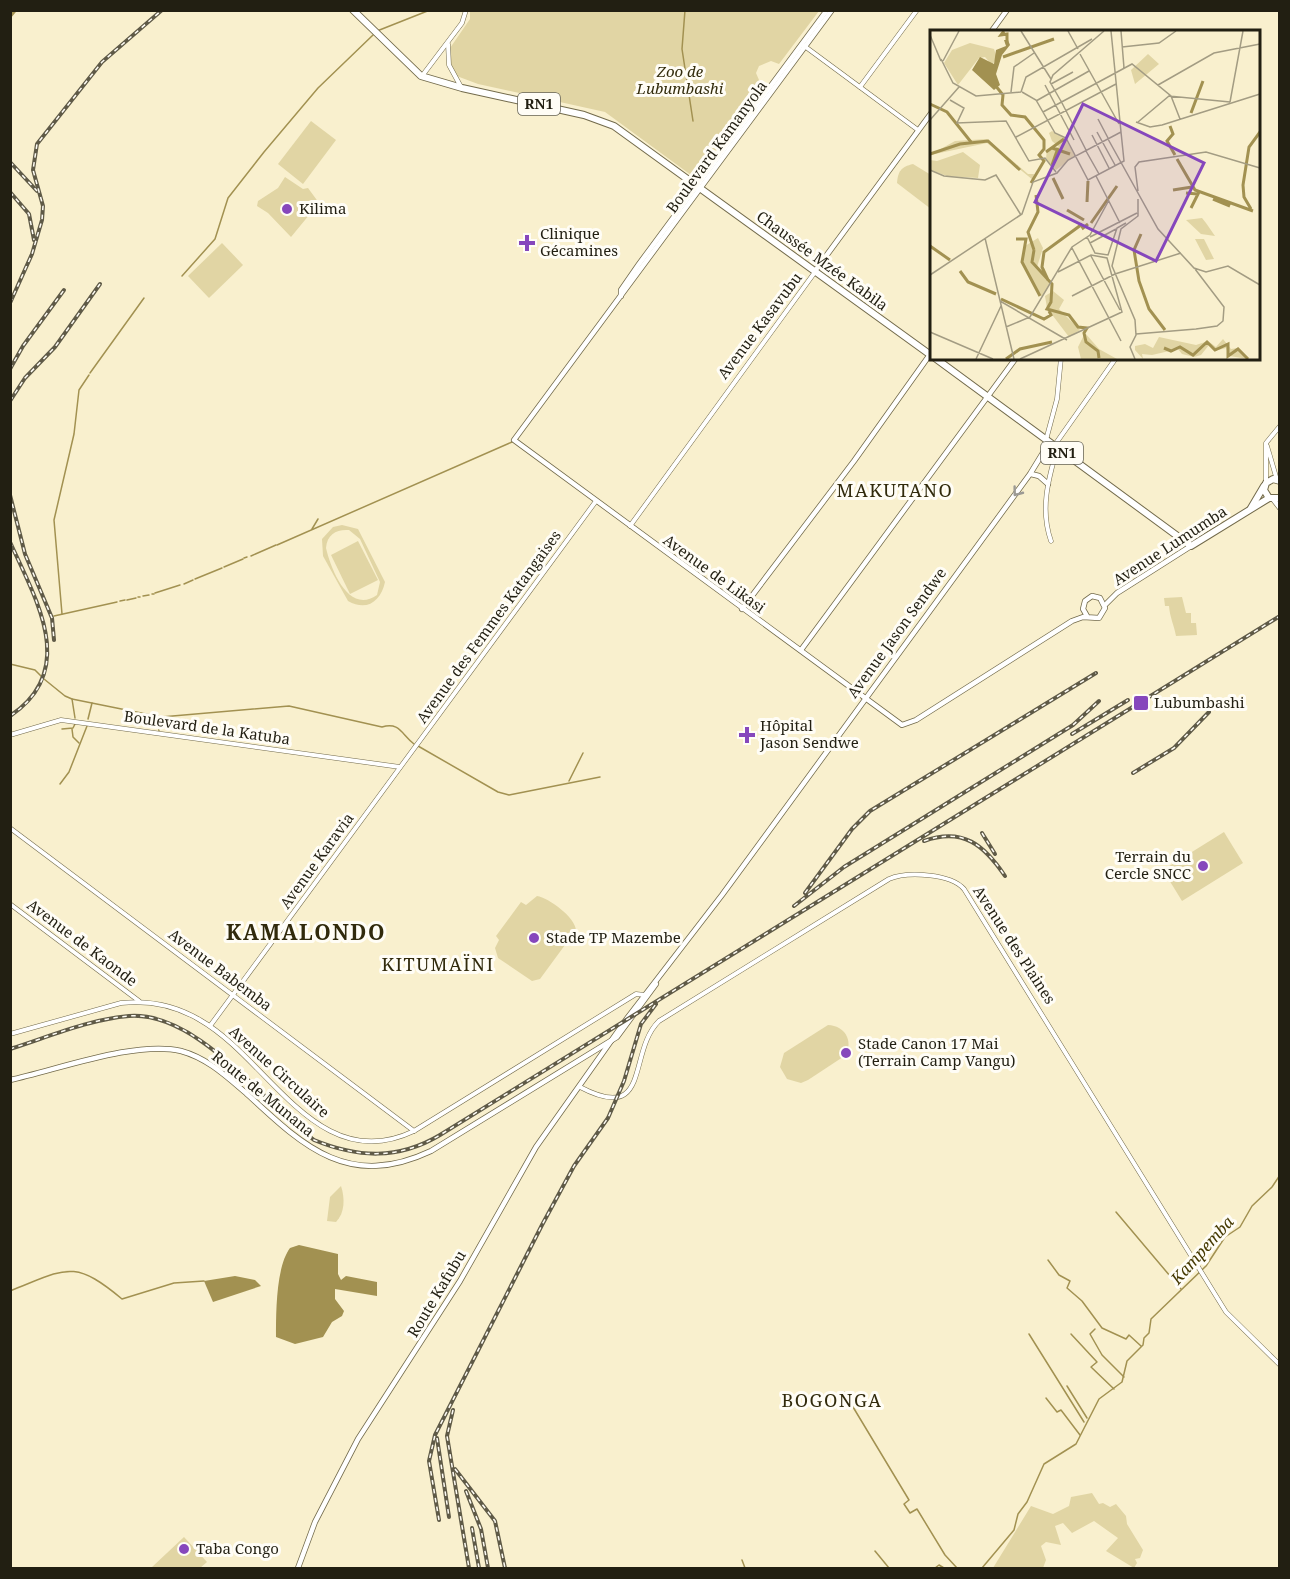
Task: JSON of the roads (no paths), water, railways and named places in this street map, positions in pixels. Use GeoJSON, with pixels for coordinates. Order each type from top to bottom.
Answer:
{"type":"FeatureCollection","features":[{"type":"Feature","properties":{"kind":"highway","name":"RN1"},"geometry":{"type":"LineString","coordinates":[[353,10],[421,76],[462,88],[598,119],[614,126],[700,187]]}},
{"type":"Feature","properties":{"kind":"highway","name":"Chaussée Mzée Kabila"},"geometry":{"type":"LineString","coordinates":[[700,187],[930,355]]}},
{"type":"Feature","properties":{"kind":"highway","name":"Chaussée Mzée Kabila"},"geometry":{"type":"LineString","coordinates":[[938,360],[1191,546]]}},
{"type":"Feature","properties":{"kind":"highway"},"geometry":{"type":"LineString","coordinates":[[1274,498],[1264,493],[1265,485],[1279,480]]}},
{"type":"Feature","properties":{"kind":"highway","name":"Avenue Lumumba"},"geometry":{"type":"LineString","coordinates":[[1251,508],[1265,485]]}},
{"type":"Feature","properties":{"kind":"highway","name":"Avenue Lumumba"},"geometry":{"type":"LineString","coordinates":[[1191,546],[1251,508],[1274,498]]}},
{"type":"Feature","properties":{"kind":"main road","name":"Boulevard Kamanyola"},"geometry":{"type":"LineString","coordinates":[[804,46],[827,10]]}},
{"type":"Feature","properties":{"kind":"main road","name":"Boulevard Kamanyola"},"geometry":{"type":"LineString","coordinates":[[514,440],[832,10]]}},
{"type":"Feature","properties":{"kind":"main road"},"geometry":{"type":"LineString","coordinates":[[992,30],[1007,10]]}},
{"type":"Feature","properties":{"kind":"main road","name":"Avenue Kasavubu"},"geometry":{"type":"LineString","coordinates":[[815,272],[930,115]]}},
{"type":"Feature","properties":{"kind":"main road"},"geometry":{"type":"LineString","coordinates":[[742,609],[930,359]]}},
{"type":"Feature","properties":{"kind":"main road"},"geometry":{"type":"LineString","coordinates":[[801,650],[1014,360]]}},
{"type":"Feature","properties":{"kind":"main road","name":"Avenue de Likasi"},"geometry":{"type":"LineString","coordinates":[[514,440],[902,725],[930,711],[1072,621]]}},
{"type":"Feature","properties":{"kind":"main road","name":"Avenue Jason Sendwe"},"geometry":{"type":"LineString","coordinates":[[613,1040],[1051,445]]}},
{"type":"Feature","properties":{"kind":"main road"},"geometry":{"type":"LineString","coordinates":[[1030,474],[1039,476],[1048,484]]}},
{"type":"Feature","properties":{"kind":"main road"},"geometry":{"type":"LineString","coordinates":[[1274,498],[1280,508]]}},
{"type":"Feature","properties":{"kind":"main road","name":"Avenue Lumumba"},"geometry":{"type":"LineString","coordinates":[[1105,605],[1117,593],[1191,546]]}},
{"type":"Feature","properties":{"kind":"main road"},"geometry":{"type":"LineString","coordinates":[[1072,621],[1088,598],[1100,598],[1117,593]]}},
{"type":"Feature","properties":{"kind":"main road"},"geometry":{"type":"LineString","coordinates":[[1072,621],[1087,616],[1099,618],[1104,613],[1105,605],[1100,598]]}},
{"type":"Feature","properties":{"kind":"main road"},"geometry":{"type":"LineString","coordinates":[[1082,607],[1087,616]]}},
{"type":"Feature","properties":{"kind":"main road","name":"Avenue Jason Sendwe"},"geometry":{"type":"LineString","coordinates":[[613,1040],[638,1003],[646,996]]}},
{"type":"Feature","properties":{"kind":"main road","name":"Route de Munana"},"geometry":{"type":"LineString","coordinates":[[10,1080],[140,1050],[158,1048],[182,1052],[215,1067],[297,1140],[313,1150],[348,1162],[377,1165],[412,1159],[431,1151],[613,1040]]}},
{"type":"Feature","properties":{"kind":"main road","name":"Route Kafubu"},"geometry":{"type":"LineString","coordinates":[[298,1569],[315,1522],[358,1439],[460,1281],[517,1179],[613,1040]]}},
{"type":"Feature","properties":{"kind":"street"},"geometry":{"type":"LineString","coordinates":[[421,76],[462,23],[466,10]]}},
{"type":"Feature","properties":{"kind":"street"},"geometry":{"type":"LineString","coordinates":[[860,87],[917,10]]}},
{"type":"Feature","properties":{"kind":"street"},"geometry":{"type":"LineString","coordinates":[[448,43],[449,65],[462,88]]}},
{"type":"Feature","properties":{"kind":"street"},"geometry":{"type":"LineString","coordinates":[[804,46],[918,130]]}},
{"type":"Feature","properties":{"kind":"street","name":"Avenue Kasavubu"},"geometry":{"type":"LineString","coordinates":[[630,526],[815,272]]}},
{"type":"Feature","properties":{"kind":"street"},"geometry":{"type":"LineString","coordinates":[[1052,541],[1045,519],[1061,360]]}},
{"type":"Feature","properties":{"kind":"street","name":"Avenue Jason Sendwe"},"geometry":{"type":"LineString","coordinates":[[1051,445],[1115,360]]}},
{"type":"Feature","properties":{"kind":"street"},"geometry":{"type":"LineString","coordinates":[[1265,485],[1266,443],[1280,426]]}},
{"type":"Feature","properties":{"kind":"street"},"geometry":{"type":"LineString","coordinates":[[1266,443],[1279,480]]}},
{"type":"Feature","properties":{"kind":"street","name":"Avenue des Femmes Katangaises"},"geometry":{"type":"LineString","coordinates":[[401,767],[596,501]]}},
{"type":"Feature","properties":{"kind":"street","name":"Boulevard de la Katuba"},"geometry":{"type":"LineString","coordinates":[[10,735],[61,720],[401,767]]}},
{"type":"Feature","properties":{"kind":"street","name":"Avenue Karavia"},"geometry":{"type":"LineString","coordinates":[[210,1026],[401,767]]}},
{"type":"Feature","properties":{"kind":"street","name":"Avenue Babemba"},"geometry":{"type":"LineString","coordinates":[[10,828],[414,1131]]}},
{"type":"Feature","properties":{"kind":"street","name":"Avenue des Plaines"},"geometry":{"type":"LineString","coordinates":[[580,1087],[607,1098],[622,1097],[632,1090],[650,1033],[659,1020],[892,878],[950,878],[964,889],[1230,1317],[1280,1365]]}},
{"type":"Feature","properties":{"kind":"street","name":"Avenue de Kaonde"},"geometry":{"type":"LineString","coordinates":[[10,904],[139,1001]]}},
{"type":"Feature","properties":{"kind":"street","name":"Avenue Circulaire"},"geometry":{"type":"LineString","coordinates":[[10,1034],[99,1008],[139,1001],[162,1004],[210,1026],[326,1131],[360,1141],[375,1142],[399,1138],[414,1131],[632,996],[639,993],[646,996]]}},
{"type":"Feature","properties":{"kind":"street"},"geometry":{"type":"LineString","coordinates":[[632,996],[637,997],[638,1003]]}},
{"type":"Feature","properties":{"kind":"waterway","name":"Lubumbashi"},"geometry":{"type":"LineString","coordinates":[[10,16],[15,10]]}},
{"type":"Feature","properties":{"kind":"waterway"},"geometry":{"type":"LineString","coordinates":[[377,31],[430,10]]}},
{"type":"Feature","properties":{"kind":"waterway"},"geometry":{"type":"LineString","coordinates":[[685,10],[682,49],[693,121]]}},
{"type":"Feature","properties":{"kind":"waterway"},"geometry":{"type":"LineString","coordinates":[[182,276],[215,239],[228,198],[264,152],[318,88],[373,35]]}},
{"type":"Feature","properties":{"kind":"waterway"},"geometry":{"type":"LineString","coordinates":[[90,373],[144,298]]}},
{"type":"Feature","properties":{"kind":"waterway"},"geometry":{"type":"LineString","coordinates":[[62,614],[54,520],[74,434],[79,390],[89,375]]}},
{"type":"Feature","properties":{"kind":"waterway"},"geometry":{"type":"LineString","coordinates":[[277,545],[512,442]]}},
{"type":"Feature","properties":{"kind":"waterway"},"geometry":{"type":"LineString","coordinates":[[312,529],[318,519]]}},
{"type":"Feature","properties":{"kind":"waterway"},"geometry":{"type":"LineString","coordinates":[[251,556],[276,545]]}},
{"type":"Feature","properties":{"kind":"waterway"},"geometry":{"type":"LineString","coordinates":[[224,567],[243,559]]}},
{"type":"Feature","properties":{"kind":"waterway"},"geometry":{"type":"LineString","coordinates":[[195,579],[222,568]]}},
{"type":"Feature","properties":{"kind":"waterway"},"geometry":{"type":"LineString","coordinates":[[184,584],[193,580]]}},
{"type":"Feature","properties":{"kind":"waterway"},"geometry":{"type":"LineString","coordinates":[[155,593],[180,585]]}},
{"type":"Feature","properties":{"kind":"waterway"},"geometry":{"type":"LineString","coordinates":[[143,596],[149,595]]}},
{"type":"Feature","properties":{"kind":"waterway"},"geometry":{"type":"LineString","coordinates":[[127,600],[136,598]]}},
{"type":"Feature","properties":{"kind":"waterway"},"geometry":{"type":"LineString","coordinates":[[120,601],[125,600]]}},
{"type":"Feature","properties":{"kind":"waterway"},"geometry":{"type":"LineString","coordinates":[[54,616],[117,602]]}},
{"type":"Feature","properties":{"kind":"waterway","name":"KAMALONDO"},"geometry":{"type":"LineString","coordinates":[[10,664],[35,670],[42,677]]}},
{"type":"Feature","properties":{"kind":"waterway","name":"KAMALONDO"},"geometry":{"type":"LineString","coordinates":[[44,679],[72,699],[75,718]]}},
{"type":"Feature","properties":{"kind":"waterway"},"geometry":{"type":"LineString","coordinates":[[72,699],[161,717],[289,706],[382,727],[393,726],[414,744]]}},
{"type":"Feature","properties":{"kind":"waterway"},"geometry":{"type":"LineString","coordinates":[[88,719],[92,703]]}},
{"type":"Feature","properties":{"kind":"waterway"},"geometry":{"type":"LineString","coordinates":[[157,718],[159,731]]}},
{"type":"Feature","properties":{"kind":"waterway"},"geometry":{"type":"LineString","coordinates":[[62,729],[73,728],[75,724]]}},
{"type":"Feature","properties":{"kind":"waterway"},"geometry":{"type":"LineString","coordinates":[[60,784],[69,772],[87,726]]}},
{"type":"Feature","properties":{"kind":"waterway"},"geometry":{"type":"LineString","coordinates":[[72,729],[73,737],[79,743]]}},
{"type":"Feature","properties":{"kind":"waterway"},"geometry":{"type":"LineString","coordinates":[[418,746],[498,792],[509,795],[600,777]]}},
{"type":"Feature","properties":{"kind":"waterway"},"geometry":{"type":"LineString","coordinates":[[569,781],[583,753]]}},
{"type":"Feature","properties":{"kind":"waterway","name":"Kampemba"},"geometry":{"type":"LineString","coordinates":[[982,1568],[1014,1530],[1018,1514],[1027,1502],[1044,1464],[1076,1444],[1099,1399],[1122,1382],[1127,1361],[1143,1345],[1144,1338],[1149,1333],[1151,1319],[1206,1266],[1225,1237],[1240,1227],[1252,1206],[1272,1187],[1280,1175]]}},
{"type":"Feature","properties":{"kind":"waterway"},"geometry":{"type":"LineString","coordinates":[[1116,1212],[1181,1289]]}},
{"type":"Feature","properties":{"kind":"waterway"},"geometry":{"type":"LineString","coordinates":[[1048,1260],[1059,1275],[1070,1281],[1067,1288],[1082,1301],[1102,1328],[1126,1339],[1129,1335],[1141,1346]]}},
{"type":"Feature","properties":{"kind":"waterway"},"geometry":{"type":"LineString","coordinates":[[10,1291],[44,1277],[69,1271],[92,1277],[122,1299],[174,1283],[204,1281]]}},
{"type":"Feature","properties":{"kind":"waterway"},"geometry":{"type":"LineString","coordinates":[[1095,1329],[1090,1334],[1102,1355],[1124,1377]]}},
{"type":"Feature","properties":{"kind":"waterway"},"geometry":{"type":"LineString","coordinates":[[1029,1334],[1084,1422]]}},
{"type":"Feature","properties":{"kind":"waterway"},"geometry":{"type":"LineString","coordinates":[[1071,1334],[1097,1362],[1091,1367],[1114,1389]]}},
{"type":"Feature","properties":{"kind":"waterway"},"geometry":{"type":"LineString","coordinates":[[1067,1386],[1087,1418]]}},
{"type":"Feature","properties":{"kind":"waterway"},"geometry":{"type":"LineString","coordinates":[[844,1392],[909,1500],[904,1504],[910,1513],[917,1509],[945,1555],[957,1568]]}},
{"type":"Feature","properties":{"kind":"waterway"},"geometry":{"type":"LineString","coordinates":[[1046,1398],[1057,1412],[1061,1410],[1080,1435]]}},
{"type":"Feature","properties":{"kind":"waterway"},"geometry":{"type":"LineString","coordinates":[[875,1551],[889,1568]]}},
{"type":"Feature","properties":{"kind":"waterway"},"geometry":{"type":"LineString","coordinates":[[742,1560],[745,1568]]}},
{"type":"Feature","properties":{"kind":"waterway"},"geometry":{"type":"LineString","coordinates":[[935,1568],[939,1565],[944,1568]]}},
{"type":"Feature","properties":{"kind":"railway"},"geometry":{"type":"LineString","coordinates":[[10,303],[32,254],[42,220],[43,206],[33,170],[37,144],[102,62],[162,10]]}},
{"type":"Feature","properties":{"kind":"railway"},"geometry":{"type":"LineString","coordinates":[[10,162],[37,191]]}},
{"type":"Feature","properties":{"kind":"railway"},"geometry":{"type":"LineString","coordinates":[[10,192],[29,214],[34,240]]}},
{"type":"Feature","properties":{"kind":"railway"},"geometry":{"type":"LineString","coordinates":[[10,401],[25,378],[55,347],[100,284]]}},
{"type":"Feature","properties":{"kind":"railway"},"geometry":{"type":"LineString","coordinates":[[10,369],[23,346],[64,290]]}},
{"type":"Feature","properties":{"kind":"railway"},"geometry":{"type":"LineString","coordinates":[[10,495],[25,554],[52,618],[54,640]]}},
{"type":"Feature","properties":{"kind":"railway"},"geometry":{"type":"LineString","coordinates":[[10,542],[40,610],[46,634],[47,656],[43,678],[31,698],[10,716]]}},
{"type":"Feature","properties":{"kind":"railway"},"geometry":{"type":"LineString","coordinates":[[10,1049],[99,1021],[129,1016],[154,1018],[179,1028],[204,1043],[314,1140],[362,1153],[378,1154],[409,1149],[440,1135],[1280,616]]}},
{"type":"Feature","properties":{"kind":"railway"},"geometry":{"type":"LineString","coordinates":[[805,893],[852,829],[870,811],[1096,673]]}},
{"type":"Feature","properties":{"kind":"railway"},"geometry":{"type":"LineString","coordinates":[[1072,734],[1128,700]]}},
{"type":"Feature","properties":{"kind":"railway"},"geometry":{"type":"LineString","coordinates":[[794,906],[844,867],[1073,725],[1099,701]]}},
{"type":"Feature","properties":{"kind":"railway"},"geometry":{"type":"LineString","coordinates":[[1133,773],[1174,748],[1209,712]]}},
{"type":"Feature","properties":{"kind":"railway"},"geometry":{"type":"LineString","coordinates":[[982,833],[995,854]]}},
{"type":"Feature","properties":{"kind":"railway"},"geometry":{"type":"LineString","coordinates":[[924,841],[950,836],[971,842],[989,855],[1005,876]]}},
{"type":"Feature","properties":{"kind":"railway"},"geometry":{"type":"LineString","coordinates":[[439,1520],[429,1461],[435,1435],[574,1166],[608,1118],[624,1081],[641,1024],[656,1004]]}},
{"type":"Feature","properties":{"kind":"railway"},"geometry":{"type":"LineString","coordinates":[[453,1410],[447,1436],[469,1568]]}},
{"type":"Feature","properties":{"kind":"railway"},"geometry":{"type":"LineString","coordinates":[[437,1438],[449,1517]]}},
{"type":"Feature","properties":{"kind":"railway"},"geometry":{"type":"LineString","coordinates":[[455,1469],[495,1521],[505,1568]]}},
{"type":"Feature","properties":{"kind":"railway"},"geometry":{"type":"LineString","coordinates":[[466,1491],[481,1529],[488,1568]]}},
{"type":"Feature","properties":{"kind":"railway"},"geometry":{"type":"LineString","coordinates":[[472,1528],[479,1568]]}},
{"type":"Feature","properties":{"kind":"place","name":"Kilima"},"geometry":{"type":"Point","coordinates":[287,209]}},
{"type":"Feature","properties":{"kind":"place","name":"Clinique Gécamines"},"geometry":{"type":"Point","coordinates":[527,243]}},
{"type":"Feature","properties":{"kind":"place","name":"Lubumbashi"},"geometry":{"type":"Point","coordinates":[1141,703]}},
{"type":"Feature","properties":{"kind":"place","name":"Hôpital Jason Sendwe"},"geometry":{"type":"Point","coordinates":[747,735]}},
{"type":"Feature","properties":{"kind":"place","name":"Terrain du Cercle SNCC"},"geometry":{"type":"Point","coordinates":[1203,866]}},
{"type":"Feature","properties":{"kind":"place","name":"Stade TP Mazembe"},"geometry":{"type":"Point","coordinates":[534,938]}},
{"type":"Feature","properties":{"kind":"place","name":"Stade Canon 17 Mai (Terrain Camp Vangu)"},"geometry":{"type":"Point","coordinates":[846,1053]}},
{"type":"Feature","properties":{"kind":"place","name":"Taba Congo"},"geometry":{"type":"Point","coordinates":[184,1549]}},
{"type":"Feature","properties":{"kind":"district","name":"MAKUTANO"},"geometry":{"type":"Point","coordinates":[895,491]}},
{"type":"Feature","properties":{"kind":"district","name":"KAMALONDO"},"geometry":{"type":"Point","coordinates":[306,933]}},
{"type":"Feature","properties":{"kind":"district","name":"KITUMAÏNI"},"geometry":{"type":"Point","coordinates":[438,965]}},
{"type":"Feature","properties":{"kind":"district","name":"BOGONGA"},"geometry":{"type":"Point","coordinates":[832,1401]}},
{"type":"Feature","properties":{"kind":"park label","name":"Zoo de Lubumbashi"},"geometry":{"type":"Point","coordinates":[680,80]}}]}
